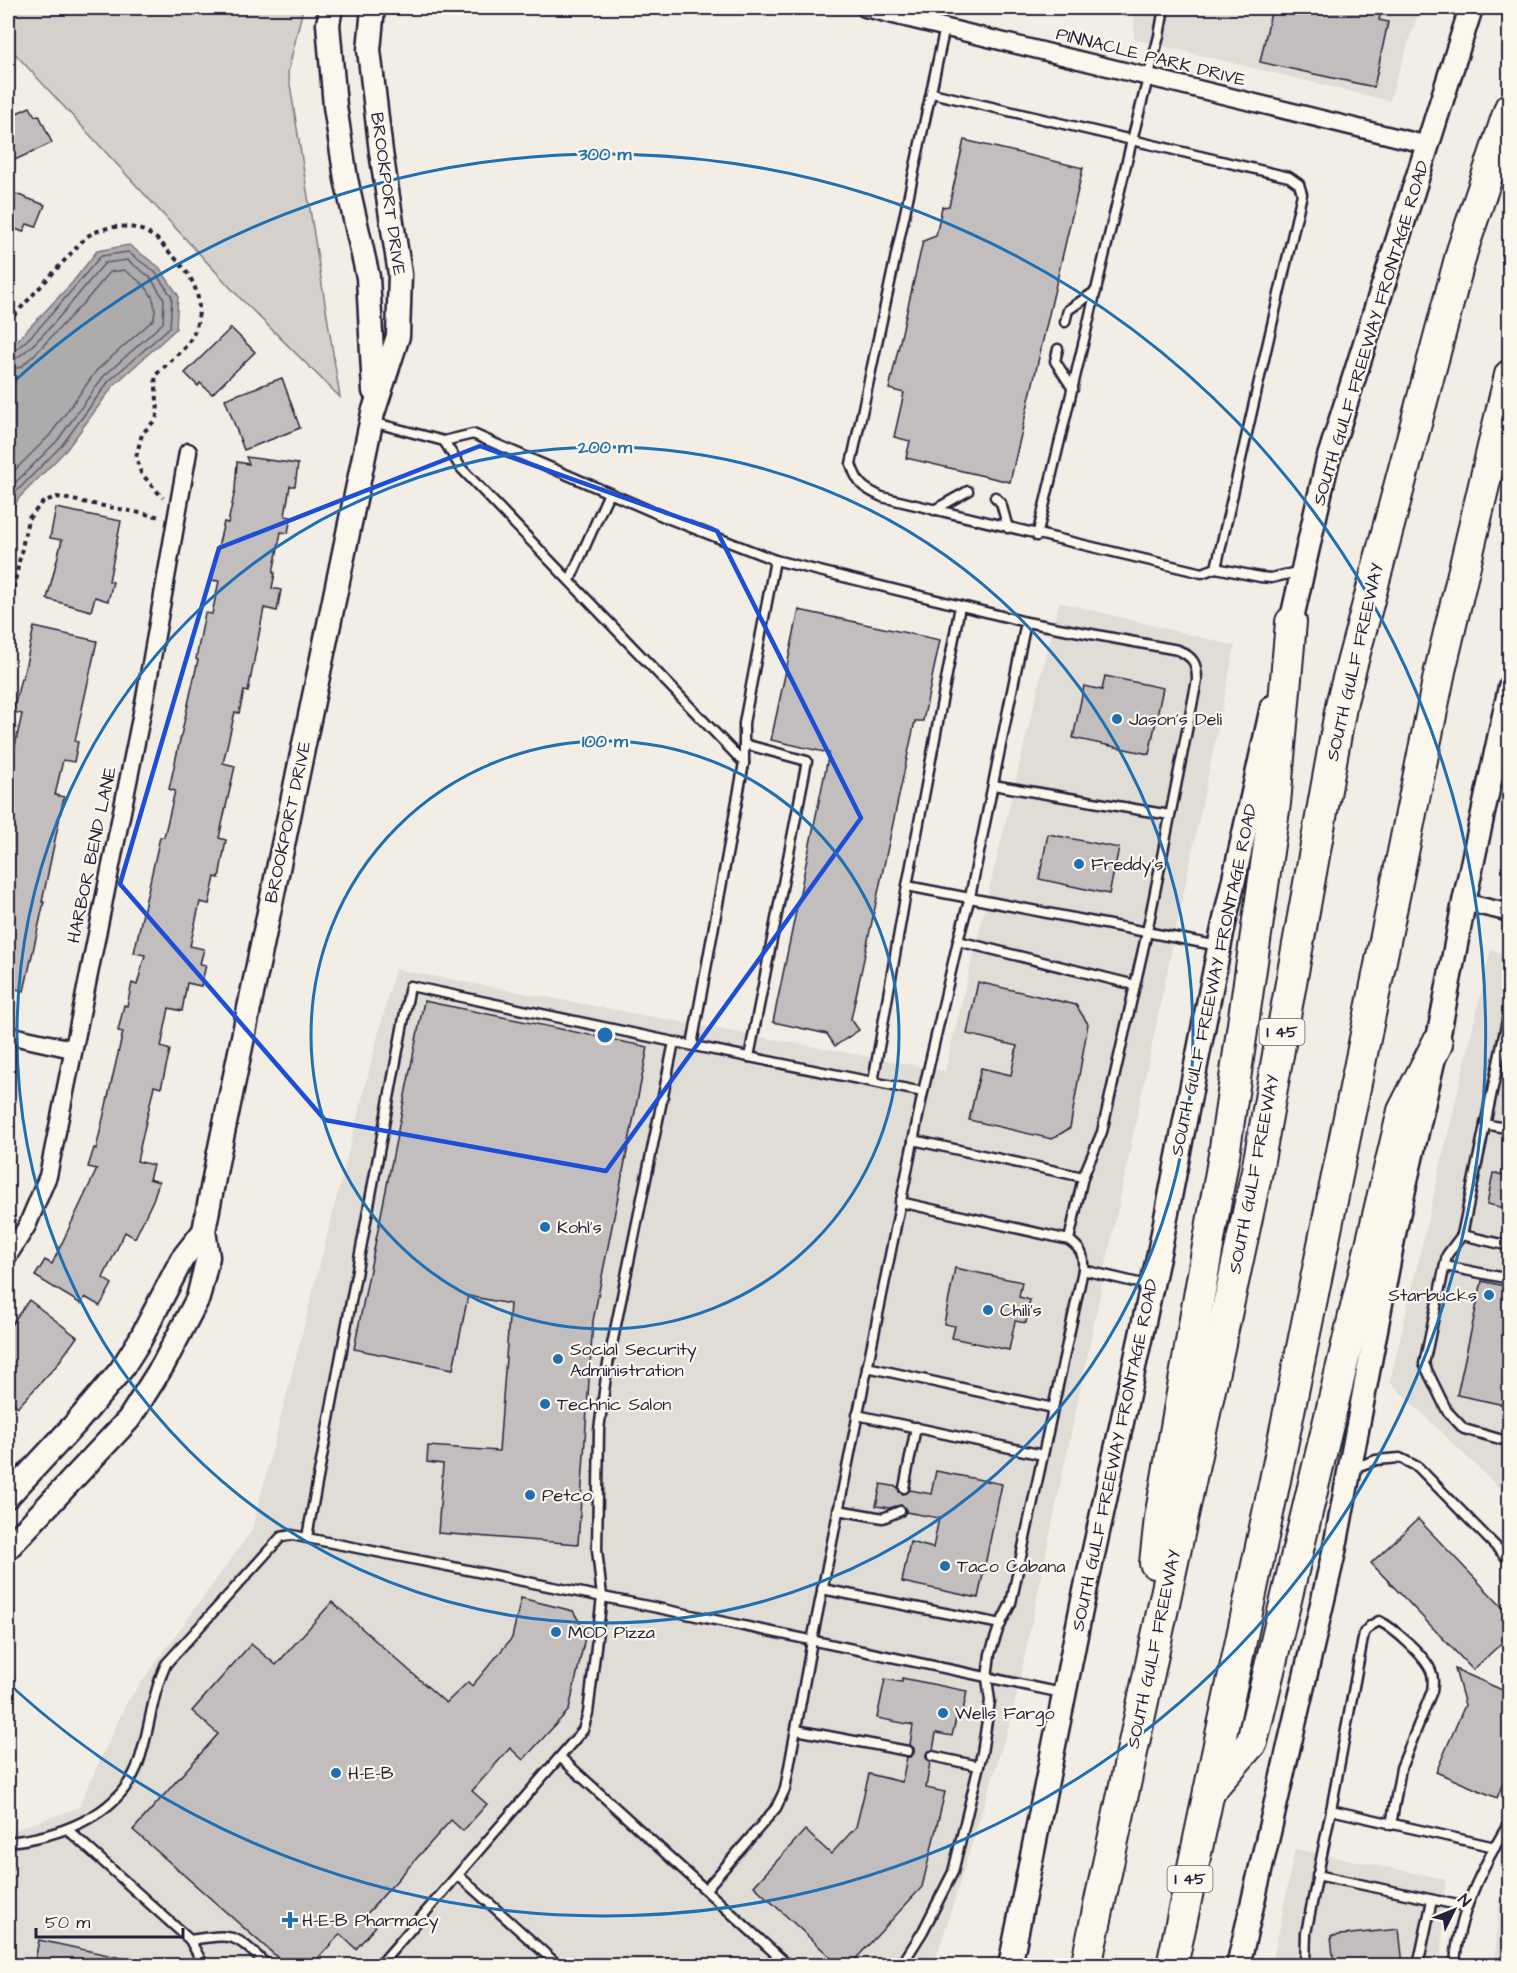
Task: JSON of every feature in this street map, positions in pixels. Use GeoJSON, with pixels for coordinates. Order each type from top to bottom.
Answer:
{"type":"FeatureCollection","features":[{"type":"Feature","properties":{"kind":"highway","name":"SOUTH GULF FREEWAY"},"geometry":{"type":"LineString","coordinates":[[1086,1965],[1257,1172],[1341,701],[1462,251],[1509,108]]}},
{"type":"Feature","properties":{"kind":"highway","name":"I 45"},"geometry":{"type":"LineString","coordinates":[[1172,1965],[1274,1485],[1440,671],[1509,375]]}},
{"type":"Feature","properties":{"kind":"highway"},"geometry":{"type":"LineString","coordinates":[[1137,1725],[1160,1518],[1224,1155],[1275,803],[1291,622]]}},
{"type":"Feature","properties":{"kind":"highway"},"geometry":{"type":"LineString","coordinates":[[1208,1793],[1252,1742],[1403,1112],[1437,1044]]}},
{"type":"Feature","properties":{"kind":"main road","name":"BROOKPORT DRIVE"},"geometry":{"type":"LineString","coordinates":[[331,8],[328,24],[335,106],[346,178],[368,277],[374,372],[372,417]]}},
{"type":"Feature","properties":{"kind":"main road","name":"BROOKPORT DRIVE"},"geometry":{"type":"LineString","coordinates":[[8,1548],[129,1419],[163,1365],[198,1298],[208,1257],[204,1231],[218,1157],[372,417],[398,336],[400,274],[381,152],[369,50],[373,8]]}},
{"type":"Feature","properties":{"kind":"main road","name":"SOUTH GULF FREEWAY FRONTAGE ROAD"},"geometry":{"type":"LineString","coordinates":[[1010,1965],[1064,1694],[1152,1287],[1219,946],[1327,463],[1471,8]]}},
{"type":"Feature","properties":{"kind":"main road"},"geometry":{"type":"LineString","coordinates":[[1238,1965],[1330,1568],[1395,1229],[1437,1044],[1509,687]]}},
{"type":"Feature","properties":{"kind":"main road","name":"BROOKPORT DRIVE"},"geometry":{"type":"LineString","coordinates":[[8,1496],[76,1423],[121,1370],[140,1340],[182,1259],[204,1231]]}},
{"type":"Feature","properties":{"kind":"street","name":"PINNACLE PARK DRIVE"},"geometry":{"type":"LineString","coordinates":[[865,8],[1428,145]]}},
{"type":"Feature","properties":{"kind":"street","name":"HARBOR BEND LANE"},"geometry":{"type":"LineString","coordinates":[[8,1256],[27,1227],[48,1176],[145,698],[168,518],[188,452]]}},
{"type":"Feature","properties":{"kind":"street"},"geometry":{"type":"LineString","coordinates":[[1464,902],[1509,913]]}},
{"type":"Feature","properties":{"kind":"street"},"geometry":{"type":"LineString","coordinates":[[8,1035],[72,1049]]}},
{"type":"Feature","properties":{"kind":"lane"},"geometry":{"type":"LineString","coordinates":[[1037,536],[1164,8]]}},
{"type":"Feature","properties":{"kind":"lane"},"geometry":{"type":"LineString","coordinates":[[945,27],[851,464],[856,480],[867,490],[882,497],[1037,536],[1202,573],[1216,568],[1260,578],[1271,578],[1303,570]]}},
{"type":"Feature","properties":{"kind":"lane"},"geometry":{"type":"LineString","coordinates":[[932,93],[1289,177],[1299,184],[1302,194],[1216,568]]}},
{"type":"Feature","properties":{"kind":"lane"},"geometry":{"type":"LineString","coordinates":[[1065,322],[1068,310],[1096,291]]}},
{"type":"Feature","properties":{"kind":"lane"},"geometry":{"type":"LineString","coordinates":[[1058,349],[1055,362],[1072,389]]}},
{"type":"Feature","properties":{"kind":"lane"},"geometry":{"type":"LineString","coordinates":[[372,417],[444,441],[473,434],[609,493],[775,560],[1026,622],[1178,650],[1190,656],[1197,665],[1197,680],[1147,932],[1102,1132],[1083,1177],[1069,1240]]}},
{"type":"Feature","properties":{"kind":"lane"},"geometry":{"type":"LineString","coordinates":[[444,441],[461,468],[744,763]]}},
{"type":"Feature","properties":{"kind":"lane"},"geometry":{"type":"LineString","coordinates":[[933,510],[968,491]]}},
{"type":"Feature","properties":{"kind":"lane"},"geometry":{"type":"LineString","coordinates":[[570,580],[609,493]]}},
{"type":"Feature","properties":{"kind":"lane"},"geometry":{"type":"LineString","coordinates":[[995,497],[1001,503],[1008,528]]}},
{"type":"Feature","properties":{"kind":"lane"},"geometry":{"type":"LineString","coordinates":[[692,1045],[744,763],[744,723],[775,560]]}},
{"type":"Feature","properties":{"kind":"lane"},"geometry":{"type":"LineString","coordinates":[[873,1082],[960,606]]}},
{"type":"Feature","properties":{"kind":"lane"},"geometry":{"type":"LineString","coordinates":[[706,1889],[776,1808],[785,1789],[822,1589],[900,1202],[923,1092],[970,897],[1026,622]]}},
{"type":"Feature","properties":{"kind":"lane"},"geometry":{"type":"LineString","coordinates":[[744,744],[807,761],[749,1057]]}},
{"type":"Feature","properties":{"kind":"lane"},"geometry":{"type":"LineString","coordinates":[[993,785],[1170,815]]}},
{"type":"Feature","properties":{"kind":"lane"},"geometry":{"type":"LineString","coordinates":[[907,886],[1219,946]]}},
{"type":"Feature","properties":{"kind":"lane"},"geometry":{"type":"LineString","coordinates":[[958,941],[1135,985]]}},
{"type":"Feature","properties":{"kind":"lane"},"geometry":{"type":"LineString","coordinates":[[307,1537],[410,987],[923,1092]]}},
{"type":"Feature","properties":{"kind":"lane"},"geometry":{"type":"LineString","coordinates":[[1509,1006],[1462,1235],[1447,1255],[1424,1364],[1447,1411],[1464,1430],[1509,1442]]}},
{"type":"Feature","properties":{"kind":"lane"},"geometry":{"type":"LineString","coordinates":[[379,1965],[583,1730],[588,1713],[602,1597],[597,1549],[599,1419],[674,1042]]}},
{"type":"Feature","properties":{"kind":"lane"},"geometry":{"type":"LineString","coordinates":[[1485,1124],[1509,1129]]}},
{"type":"Feature","properties":{"kind":"lane"},"geometry":{"type":"LineString","coordinates":[[913,1140],[1083,1177]]}},
{"type":"Feature","properties":{"kind":"lane"},"geometry":{"type":"LineString","coordinates":[[900,1202],[1069,1240],[1080,1248],[1084,1256],[1083,1270],[1011,1604],[990,1654],[987,1678],[990,1701],[979,1766],[953,1872],[929,1921],[901,1965]]}},
{"type":"Feature","properties":{"kind":"lane"},"geometry":{"type":"LineString","coordinates":[[1462,1235],[1509,1246]]}},
{"type":"Feature","properties":{"kind":"lane"},"geometry":{"type":"LineString","coordinates":[[1445,1266],[1509,1279]]}},
{"type":"Feature","properties":{"kind":"lane"},"geometry":{"type":"LineString","coordinates":[[1083,1270],[1152,1287]]}},
{"type":"Feature","properties":{"kind":"lane"},"geometry":{"type":"LineString","coordinates":[[867,1367],[1053,1407]]}},
{"type":"Feature","properties":{"kind":"lane"},"geometry":{"type":"LineString","coordinates":[[857,1414],[1043,1455]]}},
{"type":"Feature","properties":{"kind":"lane"},"geometry":{"type":"LineString","coordinates":[[904,1488],[916,1427]]}},
{"type":"Feature","properties":{"kind":"lane"},"geometry":{"type":"LineString","coordinates":[[1350,1469],[1376,1460],[1400,1458],[1418,1467],[1509,1561]]}},
{"type":"Feature","properties":{"kind":"lane"},"geometry":{"type":"LineString","coordinates":[[838,1510],[883,1518],[900,1511]]}},
{"type":"Feature","properties":{"kind":"lane"},"geometry":{"type":"LineString","coordinates":[[8,1842],[32,1840],[67,1829],[108,1807],[125,1788],[137,1767],[152,1703],[166,1665],[281,1537],[292,1535],[602,1597],[1064,1694]]}},
{"type":"Feature","properties":{"kind":"lane"},"geometry":{"type":"LineString","coordinates":[[822,1589],[1001,1624]]}},
{"type":"Feature","properties":{"kind":"lane"},"geometry":{"type":"LineString","coordinates":[[1305,1965],[1306,1933],[1364,1633],[1378,1621],[1400,1633],[1431,1669],[1433,1680],[1432,1691],[1401,1768],[1391,1825]]}},
{"type":"Feature","properties":{"kind":"lane"},"geometry":{"type":"LineString","coordinates":[[796,1730],[908,1751]]}},
{"type":"Feature","properties":{"kind":"lane"},"geometry":{"type":"LineString","coordinates":[[932,1756],[979,1766]]}},
{"type":"Feature","properties":{"kind":"lane"},"geometry":{"type":"LineString","coordinates":[[561,1758],[789,1965]]}},
{"type":"Feature","properties":{"kind":"lane"},"geometry":{"type":"LineString","coordinates":[[1331,1810],[1495,1847]]}},
{"type":"Feature","properties":{"kind":"lane"},"geometry":{"type":"LineString","coordinates":[[1455,1965],[1467,1907],[1509,1821]]}},
{"type":"Feature","properties":{"kind":"lane"},"geometry":{"type":"LineString","coordinates":[[67,1829],[190,1940],[204,1965]]}},
{"type":"Feature","properties":{"kind":"lane"},"geometry":{"type":"LineString","coordinates":[[458,1875],[559,1965]]}},
{"type":"Feature","properties":{"kind":"lane"},"geometry":{"type":"LineString","coordinates":[[1317,1875],[1467,1907]]}},
{"type":"Feature","properties":{"kind":"lane"},"geometry":{"type":"LineString","coordinates":[[1418,1965],[1432,1900]]}},
{"type":"Feature","properties":{"kind":"lane"},"geometry":{"type":"LineString","coordinates":[[190,1940],[232,1936],[268,1965]]}},
{"type":"Feature","properties":{"kind":"path"},"geometry":{"type":"LineString","coordinates":[[8,322],[86,237],[101,230],[124,226],[138,228],[153,235],[185,267],[197,288],[199,305],[196,328],[179,355],[155,376],[158,411],[156,419],[142,434],[136,457],[141,472],[163,498],[168,518],[57,497],[44,501],[28,519],[8,615]]}},
{"type":"Feature","properties":{"kind":"highlighted area"},"geometry":{"type":"Polygon","coordinates":[[[480,446],[717,531],[861,818],[606,1171],[325,1120],[120,884],[219,548],[480,446]]]}},
{"type":"Feature","properties":{"kind":"shaded area"},"geometry":{"type":"Polygon","coordinates":[[[8,8],[303,8],[288,72],[340,397],[240,298],[8,46],[8,8]]]}},
{"type":"Feature","properties":{"kind":"shaded area"},"geometry":{"type":"Polygon","coordinates":[[[1135,8],[1420,8],[1389,101],[1134,39],[1135,8]]]}},
{"type":"Feature","properties":{"kind":"shaded area"},"geometry":{"type":"Polygon","coordinates":[[[1059,602],[1235,646],[1013,1712],[934,1965],[8,1965],[8,1832],[78,1808],[127,1702],[252,1530],[395,969],[945,1071],[1059,602]]]}},
{"type":"Feature","properties":{"kind":"shaded area"},"geometry":{"type":"Polygon","coordinates":[[[1491,950],[1509,954],[1509,1498],[1390,1382],[1491,950]]]}},
{"type":"Feature","properties":{"kind":"shaded area"},"geometry":{"type":"Polygon","coordinates":[[[1295,1849],[1445,1879],[1441,1965],[1272,1966],[1295,1849]]]}},
{"type":"Feature","properties":{"kind":"shaded area"},"geometry":{"type":"Polygon","coordinates":[[[1509,1891],[1509,1965],[1495,1965],[1499,1901],[1509,1891]]]}},
{"type":"Feature","properties":{"kind":"water"},"geometry":{"type":"Polygon","coordinates":[[[129,245],[159,267],[178,295],[176,329],[114,385],[67,449],[18,499],[8,523],[8,350],[72,283],[97,251],[129,245]]]}},
{"type":"Feature","properties":{"kind":"building"},"geometry":{"type":"Polygon","coordinates":[[[1272,8],[1382,8],[1379,20],[1388,22],[1374,87],[1260,62],[1272,8]]]}},
{"type":"Feature","properties":{"kind":"building"},"geometry":{"type":"Polygon","coordinates":[[[30,107],[35,116],[39,115],[52,143],[8,163],[8,117],[30,107]]]}},
{"type":"Feature","properties":{"kind":"building"},"geometry":{"type":"Polygon","coordinates":[[[964,140],[1083,168],[1010,482],[906,458],[910,441],[894,437],[904,393],[889,389],[923,241],[936,236],[942,207],[949,206],[964,140]]]}},
{"type":"Feature","properties":{"kind":"building"},"geometry":{"type":"Polygon","coordinates":[[[8,191],[45,205],[36,227],[27,224],[23,232],[8,226],[8,191]]]}},
{"type":"Feature","properties":{"kind":"building"},"geometry":{"type":"Polygon","coordinates":[[[231,328],[255,352],[212,394],[200,383],[198,386],[185,373],[231,328]]]}},
{"type":"Feature","properties":{"kind":"building"},"geometry":{"type":"Polygon","coordinates":[[[282,378],[300,428],[244,450],[225,399],[282,378]]]}},
{"type":"Feature","properties":{"kind":"building"},"geometry":{"type":"Polygon","coordinates":[[[246,457],[298,464],[295,486],[290,486],[285,516],[291,517],[288,533],[281,532],[273,573],[275,573],[272,588],[281,590],[277,611],[264,608],[248,692],[244,691],[239,713],[235,712],[223,763],[235,766],[219,838],[226,840],[219,878],[215,877],[209,904],[200,902],[190,946],[204,949],[200,964],[206,965],[201,986],[187,983],[182,1011],[169,1008],[161,1047],[170,1050],[161,1088],[154,1086],[137,1161],[153,1165],[149,1179],[159,1182],[135,1238],[125,1232],[103,1278],[112,1284],[100,1306],[85,1297],[81,1304],[35,1276],[45,1260],[52,1264],[97,1169],[88,1167],[94,1148],[96,1149],[123,1032],[118,1031],[124,1005],[127,1006],[132,983],[137,985],[145,955],[134,953],[160,837],[164,837],[175,791],[169,789],[198,660],[196,659],[205,613],[212,614],[219,581],[210,580],[224,522],[228,523],[235,490],[237,462],[249,464],[246,457]]]}},
{"type":"Feature","properties":{"kind":"building"},"geometry":{"type":"Polygon","coordinates":[[[56,508],[121,521],[109,581],[113,582],[108,601],[95,597],[91,611],[47,599],[62,540],[50,538],[56,508]]]}},
{"type":"Feature","properties":{"kind":"building"},"geometry":{"type":"Polygon","coordinates":[[[799,610],[940,640],[923,721],[915,721],[851,1019],[859,1030],[835,1046],[827,1034],[773,1022],[829,753],[771,740],[799,610]]]}},
{"type":"Feature","properties":{"kind":"building"},"geometry":{"type":"Polygon","coordinates":[[[34,627],[97,641],[75,741],[78,742],[74,762],[63,760],[55,795],[64,797],[24,991],[8,987],[8,777],[22,714],[13,712],[34,627]]]}},
{"type":"Feature","properties":{"kind":"building","name":"Jason's Deli"},"geometry":{"type":"Polygon","coordinates":[[[1105,676],[1163,688],[1149,754],[1073,738],[1084,686],[1102,690],[1105,676]]]}},
{"type":"Feature","properties":{"kind":"building","name":"Freddy's"},"geometry":{"type":"Polygon","coordinates":[[[1048,834],[1119,848],[1109,894],[1039,879],[1048,834]]]}},
{"type":"Feature","properties":{"kind":"building"},"geometry":{"type":"Polygon","coordinates":[[[978,982],[1076,1005],[1088,1024],[1070,1128],[1052,1139],[969,1120],[981,1068],[1011,1075],[1017,1046],[967,1034],[978,982]]]}},
{"type":"Feature","properties":{"kind":"building"},"geometry":{"type":"Polygon","coordinates":[[[424,1001],[648,1047],[593,1321],[578,1544],[438,1533],[443,1464],[427,1462],[428,1446],[499,1451],[510,1304],[468,1296],[453,1369],[354,1349],[424,1001]]]}},
{"type":"Feature","properties":{"kind":"building"},"geometry":{"type":"Polygon","coordinates":[[[1493,1173],[1509,1176],[1509,1209],[1487,1204],[1493,1173]]]}},
{"type":"Feature","properties":{"kind":"building","name":"Chili's"},"geometry":{"type":"Polygon","coordinates":[[[955,1268],[1022,1282],[1019,1297],[1030,1300],[1026,1323],[1015,1321],[1009,1350],[952,1338],[955,1326],[944,1324],[955,1268]]]}},
{"type":"Feature","properties":{"kind":"building"},"geometry":{"type":"Polygon","coordinates":[[[1482,1281],[1509,1287],[1509,1406],[1457,1395],[1482,1281]]]}},
{"type":"Feature","properties":{"kind":"building"},"geometry":{"type":"Polygon","coordinates":[[[29,1300],[77,1337],[56,1366],[18,1407],[8,1397],[8,1329],[29,1300]]]}},
{"type":"Feature","properties":{"kind":"building"},"geometry":{"type":"Polygon","coordinates":[[[936,1471],[1002,1484],[978,1598],[902,1582],[910,1542],[933,1548],[939,1518],[906,1512],[906,1508],[901,1505],[889,1508],[876,1506],[881,1484],[898,1487],[899,1492],[903,1494],[910,1490],[931,1494],[936,1471]]]}},
{"type":"Feature","properties":{"kind":"building"},"geometry":{"type":"Polygon","coordinates":[[[1418,1519],[1509,1614],[1509,1636],[1473,1670],[1371,1563],[1418,1519]]]}},
{"type":"Feature","properties":{"kind":"building","name":"H-E-B"},"geometry":{"type":"Polygon","coordinates":[[[521,1598],[573,1611],[586,1633],[569,1710],[523,1760],[510,1748],[472,1791],[487,1804],[463,1831],[451,1820],[365,1916],[376,1926],[356,1949],[340,1934],[312,1965],[286,1965],[133,1830],[218,1734],[192,1711],[251,1644],[276,1665],[332,1602],[446,1703],[468,1682],[472,1686],[512,1638],[521,1598]]]}},
{"type":"Feature","properties":{"kind":"building"},"geometry":{"type":"Polygon","coordinates":[[[1455,1669],[1509,1693],[1509,1768],[1497,1798],[1436,1772],[1465,1705],[1455,1669]]]}},
{"type":"Feature","properties":{"kind":"building"},"geometry":{"type":"Polygon","coordinates":[[[902,1678],[967,1691],[961,1720],[956,1719],[952,1736],[936,1733],[933,1750],[926,1754],[930,1762],[926,1788],[945,1792],[922,1887],[850,1965],[839,1965],[754,1886],[805,1830],[831,1854],[856,1827],[869,1774],[902,1782],[907,1757],[911,1757],[914,1753],[914,1748],[910,1745],[913,1725],[877,1718],[885,1679],[902,1682],[902,1678]]]}},
{"type":"Feature","properties":{"kind":"building"},"geometry":{"type":"Polygon","coordinates":[[[1399,1929],[1403,1965],[1334,1965],[1331,1936],[1399,1929]]]}},
{"type":"Feature","properties":{"kind":"building"},"geometry":{"type":"Polygon","coordinates":[[[39,1940],[127,1959],[127,1965],[34,1965],[39,1940]]]}},
{"type":"Feature","properties":{"kind":"place","name":"Jason's Deli"},"geometry":{"type":"Point","coordinates":[1117,719]}},
{"type":"Feature","properties":{"kind":"place","name":"Freddy's"},"geometry":{"type":"Point","coordinates":[1079,864]}},
{"type":"Feature","properties":{"kind":"place","name":"Kohl's"},"geometry":{"type":"Point","coordinates":[545,1227]}},
{"type":"Feature","properties":{"kind":"place","name":"Starbucks"},"geometry":{"type":"Point","coordinates":[1489,1295]}},
{"type":"Feature","properties":{"kind":"place","name":"Chili's"},"geometry":{"type":"Point","coordinates":[988,1310]}},
{"type":"Feature","properties":{"kind":"place","name":"Social Security Administration"},"geometry":{"type":"Point","coordinates":[558,1359]}},
{"type":"Feature","properties":{"kind":"place","name":"Technic Salon"},"geometry":{"type":"Point","coordinates":[545,1404]}},
{"type":"Feature","properties":{"kind":"place","name":"Petco"},"geometry":{"type":"Point","coordinates":[530,1495]}},
{"type":"Feature","properties":{"kind":"place","name":"Taco Cabana"},"geometry":{"type":"Point","coordinates":[945,1566]}},
{"type":"Feature","properties":{"kind":"place","name":"MOD Pizza"},"geometry":{"type":"Point","coordinates":[556,1632]}},
{"type":"Feature","properties":{"kind":"place","name":"Wells Fargo"},"geometry":{"type":"Point","coordinates":[943,1713]}},
{"type":"Feature","properties":{"kind":"place","name":"H-E-B"},"geometry":{"type":"Point","coordinates":[336,1773]}},
{"type":"Feature","properties":{"kind":"place","name":"H-E-B Pharmacy"},"geometry":{"type":"Point","coordinates":[290,1920]}}]}
